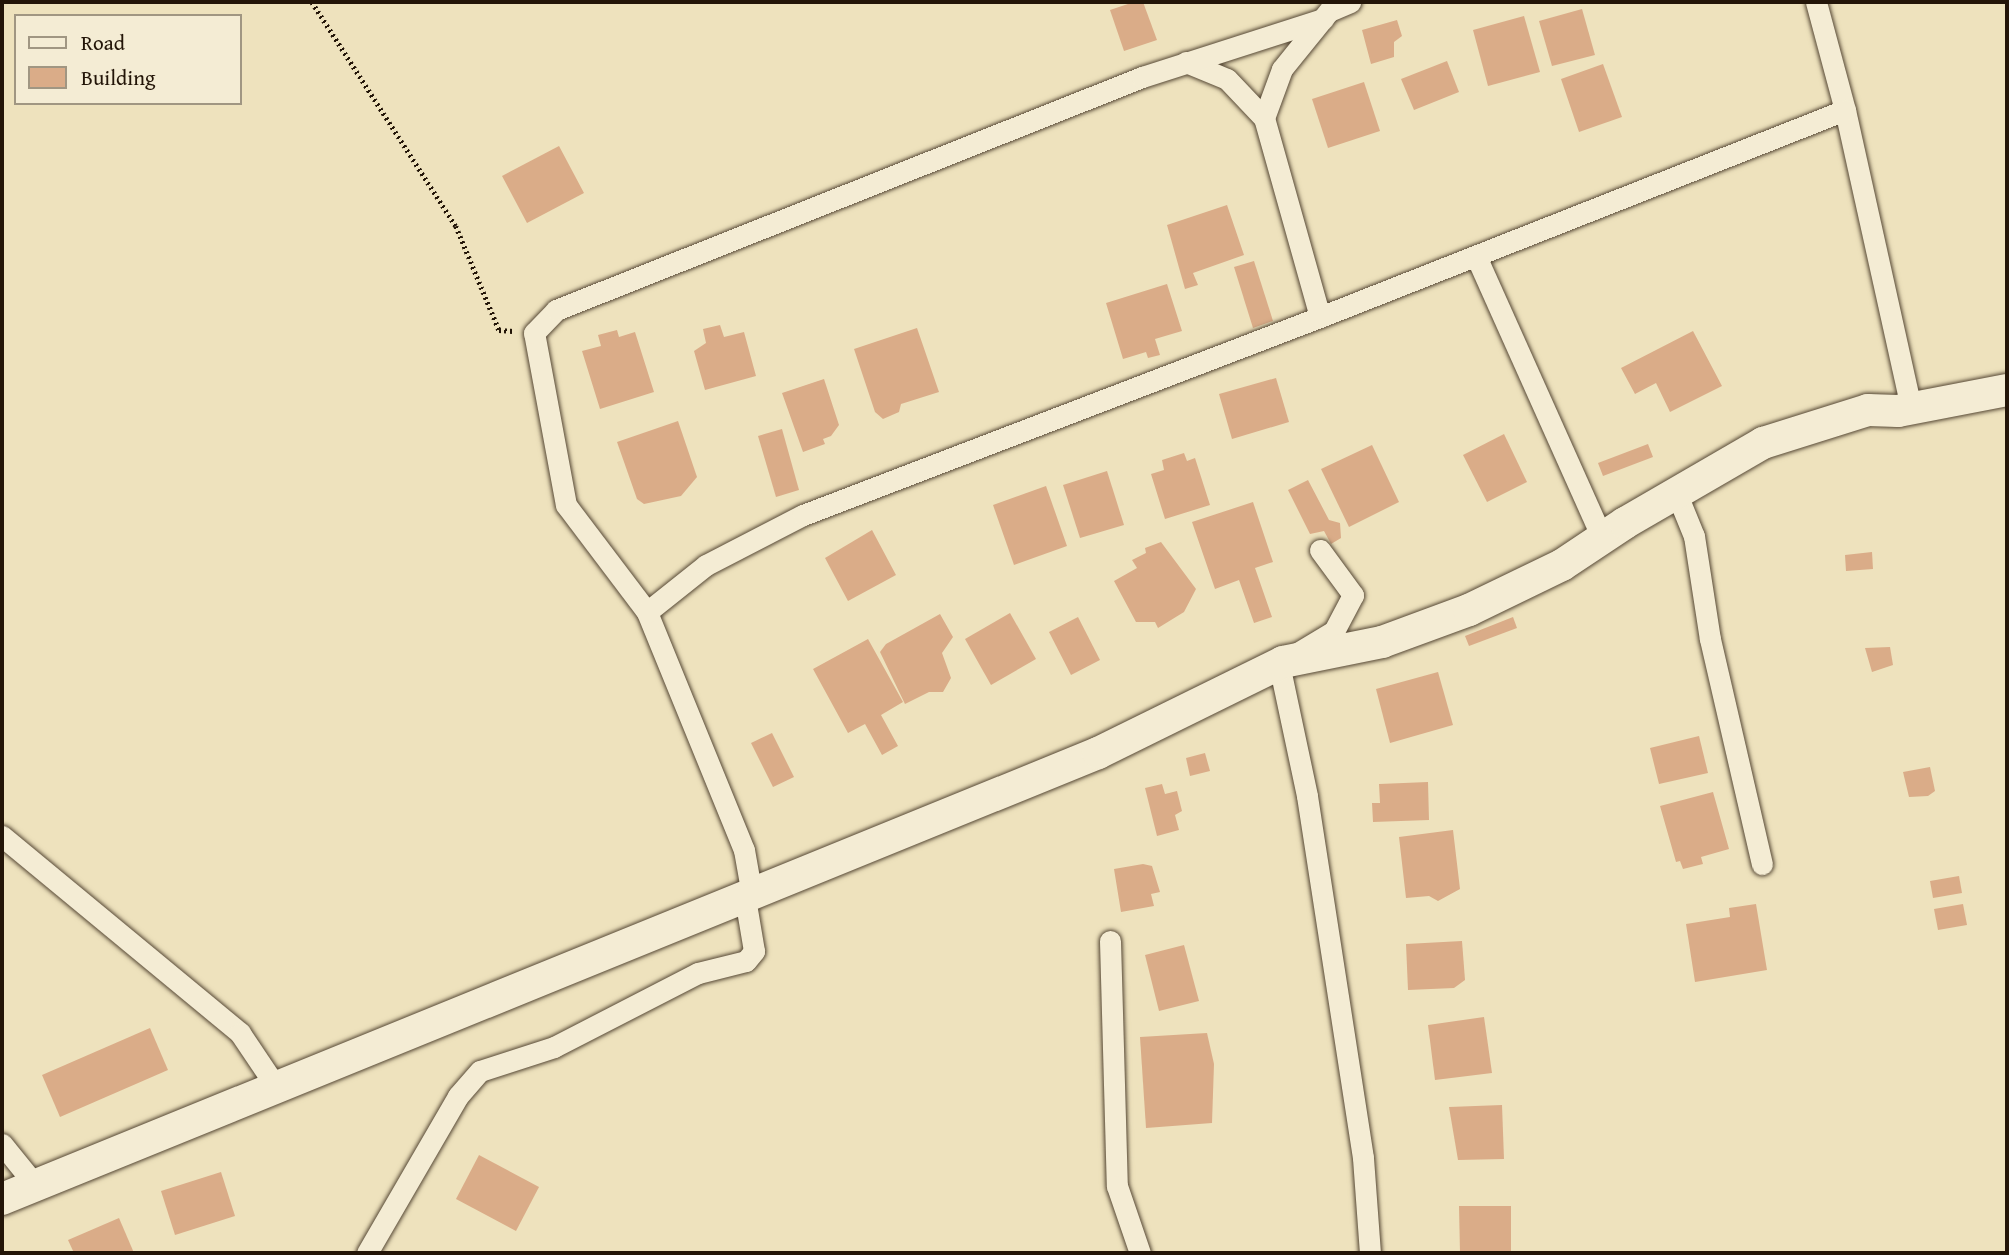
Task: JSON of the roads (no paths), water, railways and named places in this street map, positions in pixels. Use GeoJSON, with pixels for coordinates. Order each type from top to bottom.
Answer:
{"type":"FeatureCollection","features":[{"type":"Feature","properties":{"kind":"main road"},"geometry":{"type":"LineString","coordinates":[[2,1199],[1098,753],[1279,664],[1382,642],[1469,610],[1562,565],[1675,492],[1763,443],[1868,410],[1911,408],[2007,390]]}},
{"type":"Feature","properties":{"kind":"street"},"geometry":{"type":"LineString","coordinates":[[367,1253],[458,1096],[480,1071],[554,1047],[698,973],[746,961],[754,951],[744,850],[647,612],[566,505],[534,333],[556,310],[601,290],[1186,62],[1323,19],[1350,2]]}},
{"type":"Feature","properties":{"kind":"street"},"geometry":{"type":"LineString","coordinates":[[1816,2],[1846,110],[1911,408]]}},
{"type":"Feature","properties":{"kind":"street"},"geometry":{"type":"LineString","coordinates":[[1264,118],[1282,69],[1323,19]]}},
{"type":"Feature","properties":{"kind":"street"},"geometry":{"type":"LineString","coordinates":[[1186,62],[1227,79],[1264,118],[1320,317]]}},
{"type":"Feature","properties":{"kind":"street"},"geometry":{"type":"LineString","coordinates":[[647,612],[706,565],[803,515],[1320,317],[1846,110]]}},
{"type":"Feature","properties":{"kind":"street"},"geometry":{"type":"LineString","coordinates":[[1476,256],[1602,538]]}},
{"type":"Feature","properties":{"kind":"street"},"geometry":{"type":"LineString","coordinates":[[1675,492],[1694,537],[1710,639],[1762,864]]}},
{"type":"Feature","properties":{"kind":"street"},"geometry":{"type":"LineString","coordinates":[[1320,550],[1353,595],[1334,631],[1279,664],[1307,796],[1363,1158],[1370,1253]]}},
{"type":"Feature","properties":{"kind":"street"},"geometry":{"type":"LineString","coordinates":[[2,836],[240,1033],[277,1088]]}},
{"type":"Feature","properties":{"kind":"street"},"geometry":{"type":"LineString","coordinates":[[1110,940],[1117,1186],[1140,1253]]}},
{"type":"Feature","properties":{"kind":"street"},"geometry":{"type":"LineString","coordinates":[[2,1144],[36,1185]]}}]}
